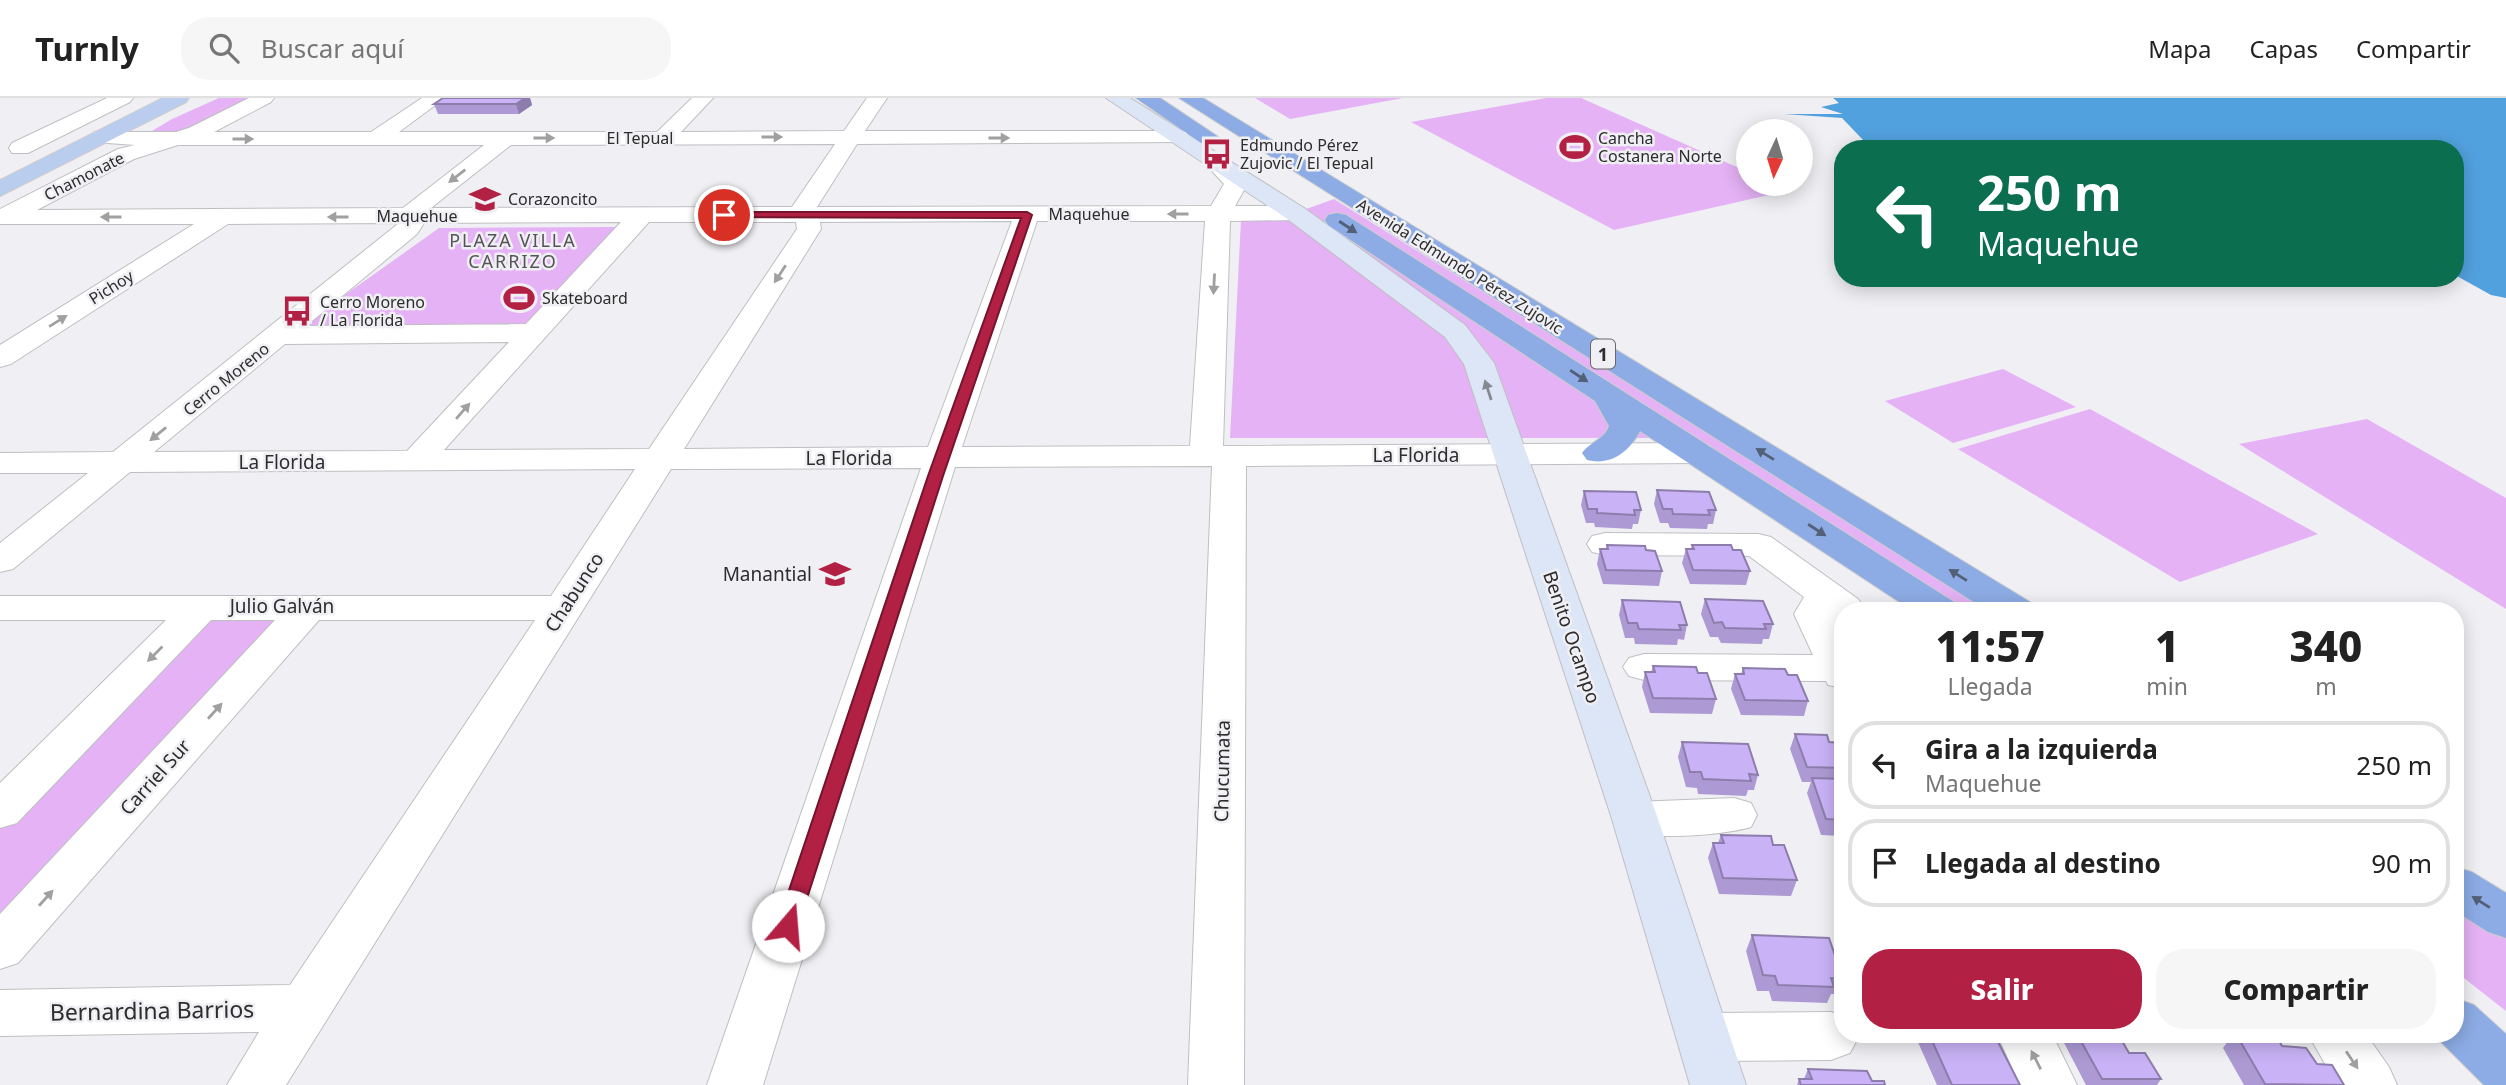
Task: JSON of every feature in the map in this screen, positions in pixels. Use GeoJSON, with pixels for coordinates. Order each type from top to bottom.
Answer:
{"type":"FeatureCollection","features":[{"type":"Feature","properties":{"kind":"highway","name":"Avenida Edmundo Pérez Zujovic"},"geometry":{"type":"LineString","coordinates":[[1146,98],[1926,602]]}},
{"type":"Feature","properties":{"kind":"highway","name":"Avenida Edmundo Pérez Zujovic"},"geometry":{"type":"LineString","coordinates":[[1189,98],[2001,602]]}},
{"type":"Feature","properties":{"kind":"highway"},"geometry":{"type":"LineString","coordinates":[[1599,453],[1617,441],[1625,426],[1607,394]]}},
{"type":"Feature","properties":{"kind":"highway"},"geometry":{"type":"LineString","coordinates":[[2464,892],[2506,918]]}},
{"type":"Feature","properties":{"kind":"highway"},"geometry":{"type":"LineString","coordinates":[[2464,1000],[2506,1034]]}},
{"type":"Feature","properties":{"kind":"highway"},"geometry":{"type":"LineString","coordinates":[[2464,1030],[2506,1070]]}},
{"type":"Feature","properties":{"kind":"main road"},"geometry":{"type":"LineString","coordinates":[[0,189],[147,98]]}},
{"type":"Feature","properties":{"kind":"main road"},"geometry":{"type":"LineString","coordinates":[[0,172],[47,148],[178,98]]}},
{"type":"Feature","properties":{"kind":"street"},"geometry":{"type":"LineString","coordinates":[[10,148],[123,98]]}},
{"type":"Feature","properties":{"kind":"street","name":"Chamonate"},"geometry":{"type":"LineString","coordinates":[[1,218],[126,154],[217,124],[264,98]]}},
{"type":"Feature","properties":{"kind":"street"},"geometry":{"type":"LineString","coordinates":[[375,139],[435,98]]}},
{"type":"Feature","properties":{"kind":"street"},"geometry":{"type":"LineString","coordinates":[[663,138],[703,98]]}},
{"type":"Feature","properties":{"kind":"street","name":"Chabunco"},"geometry":{"type":"LineString","coordinates":[[255,1085],[809,229],[807,215],[803,210],[805,205],[877,98]]}},
{"type":"Feature","properties":{"kind":"street"},"geometry":{"type":"LineString","coordinates":[[1116,98],[1295,213],[1465,341],[1479,363],[1510,455]]}},
{"type":"Feature","properties":{"kind":"street","name":"El Tepual"},"geometry":{"type":"LineString","coordinates":[[99,130],[172,139],[1178,137]]}},
{"type":"Feature","properties":{"kind":"street","name":"Cerro Moreno"},"geometry":{"type":"LineString","coordinates":[[0,561],[408,229],[415,216],[413,211],[506,138]]}},
{"type":"Feature","properties":{"kind":"street"},"geometry":{"type":"LineString","coordinates":[[10,148],[47,148]]}},
{"type":"Feature","properties":{"kind":"street","name":"Chucumata"},"geometry":{"type":"LineString","coordinates":[[1211,158],[1236,183],[1218,214],[1216,1085]]}},
{"type":"Feature","properties":{"kind":"street","name":"Maquehue"},"geometry":{"type":"LineString","coordinates":[[1,218],[1295,213]]}},
{"type":"Feature","properties":{"kind":"street"},"geometry":{"type":"LineString","coordinates":[[735,1085],[942,458],[1027,215]]}},
{"type":"Feature","properties":{"kind":"street"},"geometry":{"type":"LineString","coordinates":[[416,461],[531,332],[641,216]]}},
{"type":"Feature","properties":{"kind":"street","name":"Pichoy"},"geometry":{"type":"LineString","coordinates":[[0,358],[222,217]]}},
{"type":"Feature","properties":{"kind":"street"},"geometry":{"type":"LineString","coordinates":[[280,335],[531,332]]}},
{"type":"Feature","properties":{"kind":"street","name":"La Florida"},"geometry":{"type":"LineString","coordinates":[[0,463],[1698,453]]}},
{"type":"Feature","properties":{"kind":"street","name":"Benito Ocampo"},"geometry":{"type":"LineString","coordinates":[[1510,455],[1635,818],[1711,1061],[1831,1036]]}},
{"type":"Feature","properties":{"kind":"street"},"geometry":{"type":"LineString","coordinates":[[1605,544],[1758,545],[1836,602]]}},
{"type":"Feature","properties":{"kind":"street"},"geometry":{"type":"LineString","coordinates":[[1834,606],[1819,603],[1814,614],[1834,656]]}},
{"type":"Feature","properties":{"kind":"street"},"geometry":{"type":"LineString","coordinates":[[0,811],[203,606]]}},
{"type":"Feature","properties":{"kind":"street","name":"Carriel Sur"},"geometry":{"type":"LineString","coordinates":[[0,948],[310,606]]}},
{"type":"Feature","properties":{"kind":"street","name":"Julio Galván"},"geometry":{"type":"LineString","coordinates":[[0,608],[564,608]]}},
{"type":"Feature","properties":{"kind":"street"},"geometry":{"type":"LineString","coordinates":[[1644,667],[1834,671]]}},
{"type":"Feature","properties":{"kind":"street"},"geometry":{"type":"LineString","coordinates":[[1635,818],[1734,815]]}},
{"type":"Feature","properties":{"kind":"street","name":"Bernardina Barrios"},"geometry":{"type":"LineString","coordinates":[[0,1013],[305,1007]]}},
{"type":"Feature","properties":{"kind":"street"},"geometry":{"type":"LineString","coordinates":[[2028,1043],[2049,1085]]}},
{"type":"Feature","properties":{"kind":"street"},"geometry":{"type":"LineString","coordinates":[[2341,1043],[2369,1085]]}},
{"type":"Feature","properties":{"kind":"shaded area"},"geometry":{"type":"Polygon","coordinates":[[[219,98],[254,98],[181,133],[147,134],[172,119],[219,98]]]}},
{"type":"Feature","properties":{"kind":"shaded area"},"geometry":{"type":"Polygon","coordinates":[[[1255,98],[1403,98],[1290,119],[1255,98]]]}},
{"type":"Feature","properties":{"kind":"shaded area","name":"Cancha Costanera Norte"},"geometry":{"type":"Polygon","coordinates":[[[1546,98],[1581,98],[1736,167],[1736,196],[1764,196],[1614,230],[1411,122],[1546,98]]]}},
{"type":"Feature","properties":{"kind":"shaded area"},"geometry":{"type":"Polygon","coordinates":[[[1334,199],[1981,602],[1947,602],[1692,438],[1230,438],[1241,220],[1295,213],[1334,199]]]}},
{"type":"Feature","properties":{"kind":"shaded area","name":"PLAZA VILLA CARRIZO"},"geometry":{"type":"Polygon","coordinates":[[[617,227],[523,329],[297,329],[439,228],[617,227]]]}},
{"type":"Feature","properties":{"kind":"shaded area"},"geometry":{"type":"Polygon","coordinates":[[[2003,369],[2076,407],[1953,443],[1885,401],[2003,369]]]}},
{"type":"Feature","properties":{"kind":"shaded area"},"geometry":{"type":"Polygon","coordinates":[[[2090,409],[2318,534],[2180,582],[1958,449],[2090,409]]]}},
{"type":"Feature","properties":{"kind":"shaded area"},"geometry":{"type":"Polygon","coordinates":[[[2367,419],[2506,498],[2506,609],[2239,444],[2367,419]]]}},
{"type":"Feature","properties":{"kind":"shaded area"},"geometry":{"type":"Polygon","coordinates":[[[289,613],[0,932],[0,828],[210,615],[289,613]]]}},
{"type":"Feature","properties":{"kind":"shaded area"},"geometry":{"type":"Polygon","coordinates":[[[2464,905],[2506,932],[2506,1011],[2464,978],[2464,905]]]}},
{"type":"Feature","properties":{"kind":"water"},"geometry":{"type":"Polygon","coordinates":[[[1833,98],[2506,98],[2506,298],[2491,295],[2464,280],[2464,140],[1863,140],[1842,118],[1784,114],[1843,114],[1821,107],[1839,103],[1833,98]]]}},
{"type":"Feature","properties":{"kind":"building"},"geometry":{"type":"Polygon","coordinates":[[[443,98],[525,98],[516,104],[434,104],[443,98]]]}},
{"type":"Feature","properties":{"kind":"building"},"geometry":{"type":"Polygon","coordinates":[[[1657,490],[1709,492],[1716,510],[1708,510],[1710,515],[1673,514],[1672,509],[1663,509],[1657,490]]]}},
{"type":"Feature","properties":{"kind":"building"},"geometry":{"type":"Polygon","coordinates":[[[1584,491],[1636,492],[1641,510],[1634,510],[1635,515],[1597,513],[1597,509],[1588,509],[1584,491]]]}},
{"type":"Feature","properties":{"kind":"building"},"geometry":{"type":"Polygon","coordinates":[[[1607,545],[1645,546],[1646,550],[1655,551],[1662,571],[1606,570],[1600,549],[1608,549],[1607,545]]]}},
{"type":"Feature","properties":{"kind":"building"},"geometry":{"type":"Polygon","coordinates":[[[1692,545],[1731,545],[1733,550],[1741,550],[1750,571],[1693,570],[1686,549],[1694,549],[1692,545]]]}},
{"type":"Feature","properties":{"kind":"building"},"geometry":{"type":"Polygon","coordinates":[[[1705,599],[1763,601],[1773,624],[1764,624],[1766,629],[1725,628],[1722,622],[1714,623],[1705,599]]]}},
{"type":"Feature","properties":{"kind":"building"},"geometry":{"type":"Polygon","coordinates":[[[1622,600],[1680,602],[1687,625],[1679,625],[1681,630],[1639,629],[1637,623],[1628,623],[1622,600]]]}},
{"type":"Feature","properties":{"kind":"building"},"geometry":{"type":"Polygon","coordinates":[[[1653,666],[1696,667],[1698,673],[1707,673],[1716,699],[1653,698],[1645,672],[1655,672],[1653,666]]]}},
{"type":"Feature","properties":{"kind":"building"},"geometry":{"type":"Polygon","coordinates":[[[1743,668],[1785,669],[1788,675],[1797,675],[1808,701],[1745,700],[1735,674],[1744,674],[1743,668]]]}},
{"type":"Feature","properties":{"kind":"building"},"geometry":{"type":"Polygon","coordinates":[[[1795,734],[1827,735],[1829,742],[1834,742],[1834,768],[1807,767],[1795,734]]]}},
{"type":"Feature","properties":{"kind":"building"},"geometry":{"type":"Polygon","coordinates":[[[1682,742],[1748,744],[1758,775],[1749,774],[1751,781],[1703,779],[1701,772],[1690,772],[1682,742]]]}},
{"type":"Feature","properties":{"kind":"building"},"geometry":{"type":"Polygon","coordinates":[[[1812,778],[1834,779],[1834,819],[1826,819],[1812,778]]]}},
{"type":"Feature","properties":{"kind":"building"},"geometry":{"type":"Polygon","coordinates":[[[1721,835],[1771,836],[1773,845],[1784,845],[1797,880],[1723,878],[1713,843],[1724,843],[1721,835]]]}},
{"type":"Feature","properties":{"kind":"building"},"geometry":{"type":"Polygon","coordinates":[[[1752,935],[1829,938],[1834,953],[1834,978],[1831,978],[1834,987],[1778,985],[1775,976],[1763,975],[1752,935]]]}},
{"type":"Feature","properties":{"kind":"building"},"geometry":{"type":"Polygon","coordinates":[[[1933,1043],[1999,1043],[2020,1085],[1952,1085],[1933,1043]]]}},
{"type":"Feature","properties":{"kind":"building"},"geometry":{"type":"Polygon","coordinates":[[[2082,1043],[2123,1043],[2129,1053],[2145,1053],[2161,1079],[2102,1079],[2082,1043]]]}},
{"type":"Feature","properties":{"kind":"building"},"geometry":{"type":"Polygon","coordinates":[[[2241,1043],[2280,1043],[2282,1046],[2306,1048],[2317,1064],[2332,1065],[2344,1085],[2265,1084],[2241,1043]]]}},
{"type":"Feature","properties":{"kind":"building"},"geometry":{"type":"Polygon","coordinates":[[[1808,1069],[1867,1071],[1872,1081],[1884,1081],[1885,1085],[1801,1085],[1799,1079],[1812,1079],[1808,1069]]]}},
{"type":"Feature","properties":{"kind":"place","name":"Cancha Costanera Norte"},"geometry":{"type":"Point","coordinates":[1575,147]}},
{"type":"Feature","properties":{"kind":"place","name":"Edmundo Pérez Zujovic / El Tepual"},"geometry":{"type":"Point","coordinates":[1217,154]}},
{"type":"Feature","properties":{"kind":"place","name":"Corazoncito"},"geometry":{"type":"Point","coordinates":[485,199]}},
{"type":"Feature","properties":{"kind":"place","name":"Skateboard"},"geometry":{"type":"Point","coordinates":[519,298]}},
{"type":"Feature","properties":{"kind":"place","name":"Cerro Moreno / La Florida"},"geometry":{"type":"Point","coordinates":[297,311]}},
{"type":"Feature","properties":{"kind":"place","name":"Manantial"},"geometry":{"type":"Point","coordinates":[835,574]}},
{"type":"Feature","properties":{"kind":"district","name":"PLAZA VILLA CARRIZO"},"geometry":{"type":"Point","coordinates":[513,250]}},
{"type":"Feature","properties":{"kind":"route"},"geometry":{"type":"LineString","coordinates":[[724,215],[1027,215],[936,476],[788,926]]}}]}
